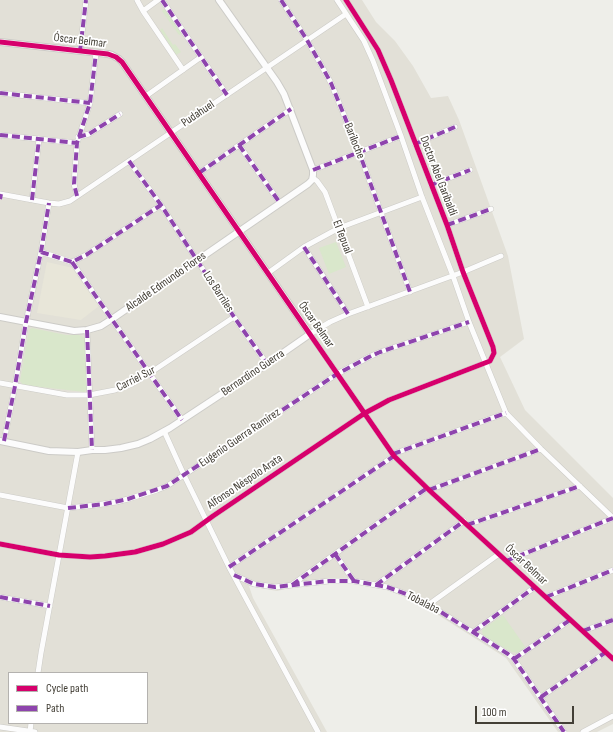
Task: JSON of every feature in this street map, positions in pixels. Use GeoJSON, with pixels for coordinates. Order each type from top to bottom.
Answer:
{"type":"FeatureCollection","features":[{"type":"Feature","properties":{"kind":"street"},"geometry":{"type":"LineString","coordinates":[[80,51],[86,0]]}},
{"type":"Feature","properties":{"kind":"street"},"geometry":{"type":"LineString","coordinates":[[137,0],[183,70]]}},
{"type":"Feature","properties":{"kind":"street"},"geometry":{"type":"LineString","coordinates":[[143,11],[158,0]]}},
{"type":"Feature","properties":{"kind":"street"},"geometry":{"type":"LineString","coordinates":[[162,0],[227,95]]}},
{"type":"Feature","properties":{"kind":"street"},"geometry":{"type":"LineString","coordinates":[[219,0],[281,89],[291,109],[313,170],[313,178]]}},
{"type":"Feature","properties":{"kind":"street","name":"Bariloche"},"geometry":{"type":"LineString","coordinates":[[281,0],[307,40],[330,83],[359,152],[410,292]]}},
{"type":"Feature","properties":{"kind":"street","name":"Doctor Abel Garibaldi"},"geometry":{"type":"LineString","coordinates":[[337,0],[358,31],[369,51],[422,197],[506,413],[613,518]]}},
{"type":"Feature","properties":{"kind":"street","name":"Doctor Abel Garibaldi"},"geometry":{"type":"LineString","coordinates":[[346,0],[378,50],[447,225],[462,272],[494,352],[490,361],[486,363]]}},
{"type":"Feature","properties":{"kind":"street","name":"Pudahuel"},"geometry":{"type":"LineString","coordinates":[[0,196],[59,204],[70,201],[346,14]]}},
{"type":"Feature","properties":{"kind":"street","name":"Óscar Belmar"},"geometry":{"type":"LineString","coordinates":[[0,42],[112,55],[119,59],[394,455],[428,489],[613,659]]}},
{"type":"Feature","properties":{"kind":"street"},"geometry":{"type":"LineString","coordinates":[[77,196],[74,184],[77,143],[78,136],[90,103],[96,53]]}},
{"type":"Feature","properties":{"kind":"street"},"geometry":{"type":"LineString","coordinates":[[146,96],[201,57]]}},
{"type":"Feature","properties":{"kind":"street"},"geometry":{"type":"LineString","coordinates":[[0,93],[90,103]]}},
{"type":"Feature","properties":{"kind":"street"},"geometry":{"type":"LineString","coordinates":[[199,173],[291,109]]}},
{"type":"Feature","properties":{"kind":"street"},"geometry":{"type":"LineString","coordinates":[[78,136],[89,134],[120,114]]}},
{"type":"Feature","properties":{"kind":"street"},"geometry":{"type":"LineString","coordinates":[[415,144],[455,127]]}},
{"type":"Feature","properties":{"kind":"street"},"geometry":{"type":"LineString","coordinates":[[0,135],[77,143]]}},
{"type":"Feature","properties":{"kind":"street"},"geometry":{"type":"LineString","coordinates":[[313,170],[401,136]]}},
{"type":"Feature","properties":{"kind":"street"},"geometry":{"type":"LineString","coordinates":[[32,200],[39,139]]}},
{"type":"Feature","properties":{"kind":"street"},"geometry":{"type":"LineString","coordinates":[[239,145],[280,203]]}},
{"type":"Feature","properties":{"kind":"street","name":"Los Barriles"},"geometry":{"type":"LineString","coordinates":[[129,161],[161,205],[234,317],[267,364]]}},
{"type":"Feature","properties":{"kind":"street"},"geometry":{"type":"LineString","coordinates":[[431,184],[470,170]]}},
{"type":"Feature","properties":{"kind":"street","name":"Alcalde Edmundo Flores"},"geometry":{"type":"LineString","coordinates":[[0,317],[67,330],[87,330],[101,326],[308,184],[313,178]]}},
{"type":"Feature","properties":{"kind":"street","name":"El Tepual"},"geometry":{"type":"LineString","coordinates":[[313,178],[325,192],[368,307]]}},
{"type":"Feature","properties":{"kind":"street"},"geometry":{"type":"LineString","coordinates":[[268,273],[304,247],[339,228],[422,197]]}},
{"type":"Feature","properties":{"kind":"street"},"geometry":{"type":"LineString","coordinates":[[2,441],[15,386],[49,203]]}},
{"type":"Feature","properties":{"kind":"street"},"geometry":{"type":"LineString","coordinates":[[72,262],[86,255],[161,205]]}},
{"type":"Feature","properties":{"kind":"street"},"geometry":{"type":"LineString","coordinates":[[447,225],[491,210]]}},
{"type":"Feature","properties":{"kind":"street"},"geometry":{"type":"LineString","coordinates":[[304,247],[348,314]]}},
{"type":"Feature","properties":{"kind":"street"},"geometry":{"type":"LineString","coordinates":[[41,252],[72,262],[182,420]]}},
{"type":"Feature","properties":{"kind":"street","name":"Bernardino Guerra"},"geometry":{"type":"LineString","coordinates":[[2,441],[49,451],[78,452],[127,447],[150,440],[330,322],[502,256]]}},
{"type":"Feature","properties":{"kind":"street","name":"Carriel Sur"},"geometry":{"type":"LineString","coordinates":[[0,383],[67,395],[89,395],[115,390],[150,373],[234,317]]}},
{"type":"Feature","properties":{"kind":"street","name":"Eugenio Guerra Ramírez"},"geometry":{"type":"LineString","coordinates":[[0,495],[68,508],[106,504],[135,497],[167,486],[337,374],[369,357],[470,322]]}},
{"type":"Feature","properties":{"kind":"street"},"geometry":{"type":"LineString","coordinates":[[87,330],[92,450]]}},
{"type":"Feature","properties":{"kind":"street","name":"Alfonso Néspolo Arata"},"geometry":{"type":"LineString","coordinates":[[0,544],[59,555],[105,556],[135,552],[177,539],[191,532],[365,413],[389,400],[486,363]]}},
{"type":"Feature","properties":{"kind":"street"},"geometry":{"type":"LineString","coordinates":[[229,568],[394,455],[506,413]]}},
{"type":"Feature","properties":{"kind":"street"},"geometry":{"type":"LineString","coordinates":[[164,431],[229,568],[318,732]]}},
{"type":"Feature","properties":{"kind":"street"},"geometry":{"type":"LineString","coordinates":[[291,585],[428,489],[541,449]]}},
{"type":"Feature","properties":{"kind":"street"},"geometry":{"type":"LineString","coordinates":[[38,672],[78,452]]}},
{"type":"Feature","properties":{"kind":"street"},"geometry":{"type":"LineString","coordinates":[[376,585],[466,523],[580,486]]}},
{"type":"Feature","properties":{"kind":"street"},"geometry":{"type":"LineString","coordinates":[[506,561],[613,518]]}},
{"type":"Feature","properties":{"kind":"street"},"geometry":{"type":"LineString","coordinates":[[335,554],[354,581]]}},
{"type":"Feature","properties":{"kind":"street"},"geometry":{"type":"LineString","coordinates":[[428,605],[499,554]]}},
{"type":"Feature","properties":{"kind":"street"},"geometry":{"type":"LineString","coordinates":[[546,597],[613,570]]}},
{"type":"Feature","properties":{"kind":"street","name":"Tobalaba"},"geometry":{"type":"LineString","coordinates":[[234,575],[262,586],[275,587],[329,581],[354,581],[376,585],[404,593],[428,605],[514,659],[564,732]]}},
{"type":"Feature","properties":{"kind":"street"},"geometry":{"type":"LineString","coordinates":[[473,632],[535,587]]}},
{"type":"Feature","properties":{"kind":"street"},"geometry":{"type":"LineString","coordinates":[[0,597],[50,606]]}},
{"type":"Feature","properties":{"kind":"street"},"geometry":{"type":"LineString","coordinates":[[514,659],[570,620]]}},
{"type":"Feature","properties":{"kind":"street"},"geometry":{"type":"LineString","coordinates":[[583,631],[613,620]]}},
{"type":"Feature","properties":{"kind":"street"},"geometry":{"type":"LineString","coordinates":[[541,697],[606,652]]}},
{"type":"Feature","properties":{"kind":"street"},"geometry":{"type":"LineString","coordinates":[[583,732],[613,716]]}},
{"type":"Feature","properties":{"kind":"street"},"geometry":{"type":"LineString","coordinates":[[0,727],[32,732]]}},
{"type":"Feature","properties":{"kind":"shaded area"},"geometry":{"type":"Polygon","coordinates":[[[0,0],[362,0],[376,22],[395,41],[413,66],[431,98],[448,96],[459,120],[508,256],[524,339],[500,357],[525,410],[613,498],[613,724],[597,732],[558,732],[506,658],[435,613],[408,598],[374,585],[351,582],[302,585],[277,591],[249,586],[253,598],[327,732],[0,732],[0,0]]]}},
{"type":"Feature","properties":{"kind":"shaded area"},"geometry":{"type":"Polygon","coordinates":[[[47,262],[73,268],[99,306],[81,320],[37,313],[47,262]]]}},
{"type":"Feature","properties":{"kind":"green space"},"geometry":{"type":"Polygon","coordinates":[[[165,8],[182,33],[179,35],[162,11],[165,8]]]}},
{"type":"Feature","properties":{"kind":"green space"},"geometry":{"type":"Polygon","coordinates":[[[162,28],[173,45],[175,44],[181,52],[176,55],[160,30],[162,28]]]}},
{"type":"Feature","properties":{"kind":"green space"},"geometry":{"type":"Polygon","coordinates":[[[336,242],[346,267],[329,274],[319,248],[336,242]]]}},
{"type":"Feature","properties":{"kind":"green space"},"geometry":{"type":"Polygon","coordinates":[[[32,328],[66,335],[79,335],[86,338],[87,388],[85,392],[23,385],[20,381],[29,330],[32,328]]]}},
{"type":"Feature","properties":{"kind":"green space"},"geometry":{"type":"Polygon","coordinates":[[[503,615],[526,648],[517,653],[512,652],[483,636],[482,630],[503,615]]]}},
{"type":"Feature","properties":{"kind":"marked path"},"geometry":{"type":"LineString","coordinates":[[80,51],[86,0]]}},
{"type":"Feature","properties":{"kind":"marked path"},"geometry":{"type":"LineString","coordinates":[[162,0],[227,95]]}},
{"type":"Feature","properties":{"kind":"marked path"},"geometry":{"type":"LineString","coordinates":[[281,0],[307,40],[331,83],[359,152],[410,292]]}},
{"type":"Feature","properties":{"kind":"marked path"},"geometry":{"type":"LineString","coordinates":[[77,196],[74,184],[77,143],[90,103],[96,53]]}},
{"type":"Feature","properties":{"kind":"marked path"},"geometry":{"type":"LineString","coordinates":[[0,93],[90,103]]}},
{"type":"Feature","properties":{"kind":"marked path"},"geometry":{"type":"LineString","coordinates":[[199,173],[291,109]]}},
{"type":"Feature","properties":{"kind":"marked path"},"geometry":{"type":"LineString","coordinates":[[78,137],[89,134],[120,114]]}},
{"type":"Feature","properties":{"kind":"marked path"},"geometry":{"type":"LineString","coordinates":[[415,144],[455,127]]}},
{"type":"Feature","properties":{"kind":"marked path"},"geometry":{"type":"LineString","coordinates":[[0,135],[77,143]]}},
{"type":"Feature","properties":{"kind":"marked path"},"geometry":{"type":"LineString","coordinates":[[313,170],[401,136]]}},
{"type":"Feature","properties":{"kind":"marked path"},"geometry":{"type":"LineString","coordinates":[[32,200],[39,139]]}},
{"type":"Feature","properties":{"kind":"marked path"},"geometry":{"type":"LineString","coordinates":[[239,145],[280,203]]}},
{"type":"Feature","properties":{"kind":"marked path"},"geometry":{"type":"LineString","coordinates":[[129,161],[161,205],[234,317],[267,364]]}},
{"type":"Feature","properties":{"kind":"marked path"},"geometry":{"type":"LineString","coordinates":[[431,185],[470,170]]}},
{"type":"Feature","properties":{"kind":"marked path"},"geometry":{"type":"LineString","coordinates":[[0,199],[1,194]]}},
{"type":"Feature","properties":{"kind":"marked path"},"geometry":{"type":"LineString","coordinates":[[4,441],[26,322],[41,252],[49,203]]}},
{"type":"Feature","properties":{"kind":"marked path"},"geometry":{"type":"LineString","coordinates":[[41,252],[72,262],[86,255],[161,205]]}},
{"type":"Feature","properties":{"kind":"marked path"},"geometry":{"type":"LineString","coordinates":[[447,225],[491,209]]}},
{"type":"Feature","properties":{"kind":"marked path"},"geometry":{"type":"LineString","coordinates":[[304,247],[348,314]]}},
{"type":"Feature","properties":{"kind":"marked path"},"geometry":{"type":"LineString","coordinates":[[72,262],[182,420]]}},
{"type":"Feature","properties":{"kind":"marked path"},"geometry":{"type":"LineString","coordinates":[[68,508],[105,504],[128,499],[167,486],[337,374],[380,352],[469,322]]}},
{"type":"Feature","properties":{"kind":"marked path"},"geometry":{"type":"LineString","coordinates":[[87,330],[92,450]]}},
{"type":"Feature","properties":{"kind":"marked path"},"geometry":{"type":"LineString","coordinates":[[393,454],[506,413]]}},
{"type":"Feature","properties":{"kind":"marked path"},"geometry":{"type":"LineString","coordinates":[[429,490],[541,449]]}},
{"type":"Feature","properties":{"kind":"marked path"},"geometry":{"type":"LineString","coordinates":[[229,567],[394,456]]}},
{"type":"Feature","properties":{"kind":"marked path"},"geometry":{"type":"LineString","coordinates":[[467,525],[580,486]]}},
{"type":"Feature","properties":{"kind":"marked path"},"geometry":{"type":"LineString","coordinates":[[292,585],[427,488]]}},
{"type":"Feature","properties":{"kind":"marked path"},"geometry":{"type":"LineString","coordinates":[[506,561],[613,518]]}},
{"type":"Feature","properties":{"kind":"marked path"},"geometry":{"type":"LineString","coordinates":[[376,585],[464,521]]}},
{"type":"Feature","properties":{"kind":"marked path"},"geometry":{"type":"LineString","coordinates":[[335,554],[354,581]]}},
{"type":"Feature","properties":{"kind":"marked path"},"geometry":{"type":"LineString","coordinates":[[546,597],[613,570]]}},
{"type":"Feature","properties":{"kind":"marked path"},"geometry":{"type":"LineString","coordinates":[[234,575],[254,584],[275,587],[329,581],[354,581],[387,587],[412,596],[436,609],[514,659],[564,732]]}},
{"type":"Feature","properties":{"kind":"marked path"},"geometry":{"type":"LineString","coordinates":[[473,632],[535,587]]}},
{"type":"Feature","properties":{"kind":"marked path"},"geometry":{"type":"LineString","coordinates":[[0,597],[50,606]]}},
{"type":"Feature","properties":{"kind":"marked path"},"geometry":{"type":"LineString","coordinates":[[514,659],[570,620]]}},
{"type":"Feature","properties":{"kind":"marked path"},"geometry":{"type":"LineString","coordinates":[[583,631],[613,620]]}},
{"type":"Feature","properties":{"kind":"marked path"},"geometry":{"type":"LineString","coordinates":[[541,697],[606,652]]}},
{"type":"Feature","properties":{"kind":"cycle path"},"geometry":{"type":"LineString","coordinates":[[0,544],[59,555],[90,557],[135,552],[163,544],[191,532],[365,413],[389,400],[490,361],[494,353],[493,347],[463,272],[447,225],[391,80],[378,50],[346,0]]}},
{"type":"Feature","properties":{"kind":"cycle path"},"geometry":{"type":"LineString","coordinates":[[0,42],[108,54],[116,57],[122,62],[394,456],[613,659]]}}]}
